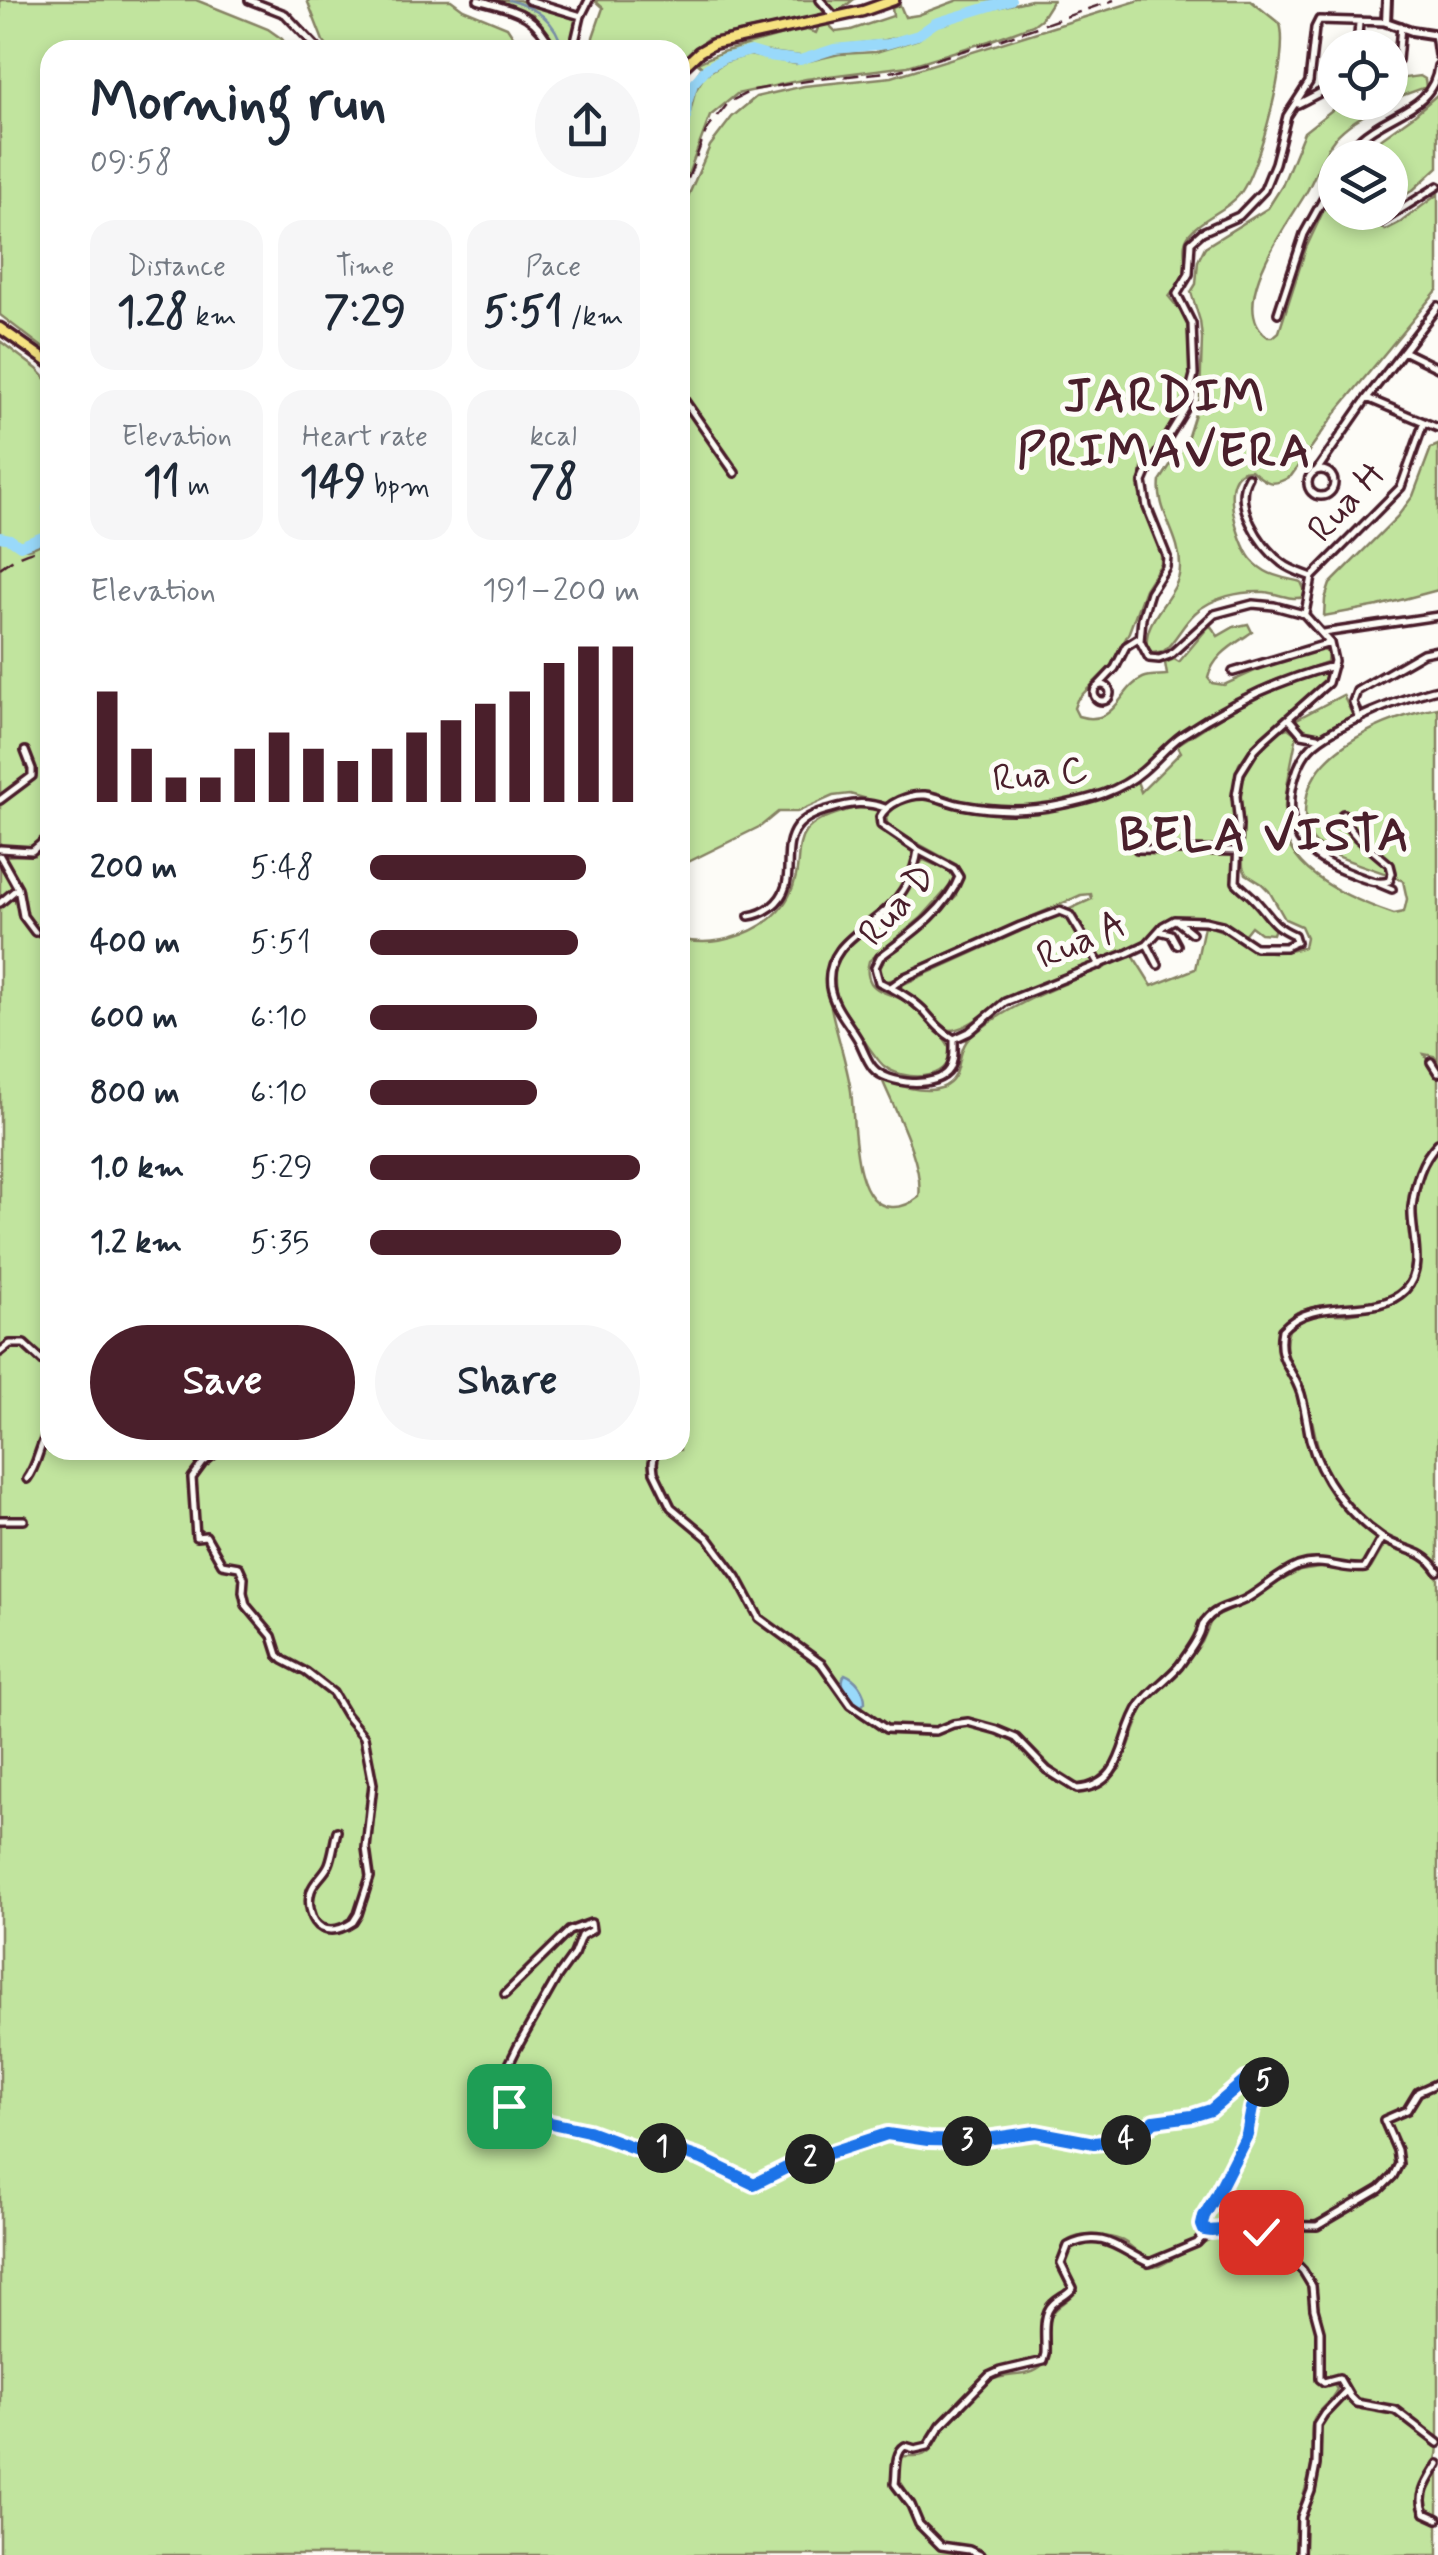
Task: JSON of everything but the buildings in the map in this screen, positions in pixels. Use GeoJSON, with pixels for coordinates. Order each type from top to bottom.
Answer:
{"type":"FeatureCollection","features":[{"type":"Feature","properties":{"kind":"main road"},"geometry":{"type":"LineString","coordinates":[[690,61],[713,44],[878,7],[894,0]]}},
{"type":"Feature","properties":{"kind":"main road"},"geometry":{"type":"LineString","coordinates":[[0,328],[40,357]]}},
{"type":"Feature","properties":{"kind":"street"},"geometry":{"type":"LineString","coordinates":[[249,0],[285,14],[309,40]]}},
{"type":"Feature","properties":{"kind":"street"},"geometry":{"type":"LineString","coordinates":[[478,0],[526,15],[547,40]]}},
{"type":"Feature","properties":{"kind":"street"},"geometry":{"type":"LineString","coordinates":[[528,0],[581,16]]}},
{"type":"Feature","properties":{"kind":"street"},"geometry":{"type":"LineString","coordinates":[[575,40],[589,0]]}},
{"type":"Feature","properties":{"kind":"street"},"geometry":{"type":"LineString","coordinates":[[820,0],[835,17]]}},
{"type":"Feature","properties":{"kind":"street"},"geometry":{"type":"LineString","coordinates":[[1386,22],[1387,0]]}},
{"type":"Feature","properties":{"kind":"street"},"geometry":{"type":"LineString","coordinates":[[1317,94],[1311,91],[1309,82],[1315,25],[1322,19],[1386,22],[1437,34],[1438,55]]}},
{"type":"Feature","properties":{"kind":"street"},"geometry":{"type":"LineString","coordinates":[[1359,30],[1360,22]]}},
{"type":"Feature","properties":{"kind":"street"},"geometry":{"type":"LineString","coordinates":[[1401,26],[1401,30]]}},
{"type":"Feature","properties":{"kind":"street"},"geometry":{"type":"LineString","coordinates":[[1360,140],[1416,104],[1437,85],[1438,66]]}},
{"type":"Feature","properties":{"kind":"street"},"geometry":{"type":"LineString","coordinates":[[1137,849],[1236,851],[1240,774],[1255,750],[1328,683],[1334,666],[1330,642],[1304,614],[1264,604],[1236,607],[1208,618],[1173,652],[1156,660],[1145,654],[1140,637],[1145,604],[1167,561],[1144,494],[1144,479],[1185,409],[1194,376],[1192,324],[1176,294],[1189,274],[1190,245],[1202,232],[1239,216],[1264,190],[1276,163],[1287,116],[1309,82]]}},
{"type":"Feature","properties":{"kind":"street"},"geometry":{"type":"LineString","coordinates":[[1295,105],[1317,94]]}},
{"type":"Feature","properties":{"kind":"street"},"geometry":{"type":"LineString","coordinates":[[1408,205],[1438,186]]}},
{"type":"Feature","properties":{"kind":"street"},"geometry":{"type":"LineString","coordinates":[[1278,313],[1304,234],[1318,209]]}},
{"type":"Feature","properties":{"kind":"street"},"geometry":{"type":"LineString","coordinates":[[1317,470],[1327,471],[1334,481],[1332,490],[1324,496],[1315,496],[1308,487],[1308,478],[1438,307]]}},
{"type":"Feature","properties":{"kind":"street"},"geometry":{"type":"LineString","coordinates":[[1404,351],[1438,368]]}},
{"type":"Feature","properties":{"kind":"street"},"geometry":{"type":"LineString","coordinates":[[1368,398],[1438,428]]}},
{"type":"Feature","properties":{"kind":"street"},"geometry":{"type":"LineString","coordinates":[[690,408],[735,473]]}},
{"type":"Feature","properties":{"kind":"street","name":"Rua H"},"geometry":{"type":"LineString","coordinates":[[1304,614],[1312,577],[1401,487],[1424,422]]}},
{"type":"Feature","properties":{"kind":"street"},"geometry":{"type":"LineString","coordinates":[[1248,476],[1243,500],[1256,530],[1286,566],[1312,577]]}},
{"type":"Feature","properties":{"kind":"street"},"geometry":{"type":"LineString","coordinates":[[1324,633],[1438,616]]}},
{"type":"Feature","properties":{"kind":"street"},"geometry":{"type":"LineString","coordinates":[[1098,686],[1115,668],[1126,646],[1140,637]]}},
{"type":"Feature","properties":{"kind":"street"},"geometry":{"type":"LineString","coordinates":[[1234,672],[1330,642]]}},
{"type":"Feature","properties":{"kind":"street"},"geometry":{"type":"LineString","coordinates":[[1358,719],[1353,702],[1357,691],[1423,653],[1438,650]]}},
{"type":"Feature","properties":{"kind":"street","name":"Rua C"},"geometry":{"type":"LineString","coordinates":[[750,916],[764,911],[783,894],[797,826],[819,812],[848,804],[871,803],[884,808],[920,795],[1005,810],[1058,806],[1101,796],[1134,779],[1170,744],[1235,702],[1269,686],[1334,666]]}},
{"type":"Feature","properties":{"kind":"street"},"geometry":{"type":"LineString","coordinates":[[1392,890],[1330,864],[1306,848],[1294,832],[1290,811],[1294,779],[1306,753],[1322,738],[1358,719],[1438,689]]}},
{"type":"Feature","properties":{"kind":"street"},"geometry":{"type":"LineString","coordinates":[[1289,719],[1304,736],[1332,732]]}},
{"type":"Feature","properties":{"kind":"street"},"geometry":{"type":"LineString","coordinates":[[0,800],[32,776],[25,751]]}},
{"type":"Feature","properties":{"kind":"street"},"geometry":{"type":"LineString","coordinates":[[884,808],[881,825],[918,850]]}},
{"type":"Feature","properties":{"kind":"street"},"geometry":{"type":"LineString","coordinates":[[1344,814],[1358,838],[1390,865],[1389,880],[1377,883]]}},
{"type":"Feature","properties":{"kind":"street"},"geometry":{"type":"LineString","coordinates":[[35,932],[23,916],[18,888],[0,852],[32,851],[40,844]]}},
{"type":"Feature","properties":{"kind":"street","name":"Rua D"},"geometry":{"type":"LineString","coordinates":[[918,850],[960,876],[929,917],[876,962],[876,978],[914,1002],[954,1039],[952,1066],[939,1079],[924,1082],[901,1081],[872,1068],[830,987],[831,969],[838,952],[902,892],[918,850]]}},
{"type":"Feature","properties":{"kind":"street","name":"Rua A"},"geometry":{"type":"LineString","coordinates":[[954,1039],[1006,1002],[1147,944],[1166,923],[1174,920],[1222,925],[1255,946],[1290,946],[1296,942],[1238,885],[1236,851]]}},
{"type":"Feature","properties":{"kind":"street"},"geometry":{"type":"LineString","coordinates":[[0,903],[18,888]]}},
{"type":"Feature","properties":{"kind":"street"},"geometry":{"type":"LineString","coordinates":[[891,987],[905,976],[1060,911],[1070,915],[1100,965]]}},
{"type":"Feature","properties":{"kind":"street"},"geometry":{"type":"LineString","coordinates":[[1174,920],[1192,933]]}},
{"type":"Feature","properties":{"kind":"street"},"geometry":{"type":"LineString","coordinates":[[1159,931],[1170,934],[1177,945]]}},
{"type":"Feature","properties":{"kind":"street"},"geometry":{"type":"LineString","coordinates":[[1147,944],[1158,965]]}},
{"type":"Feature","properties":{"kind":"street"},"geometry":{"type":"LineString","coordinates":[[1431,1062],[1438,1073]]}},
{"type":"Feature","properties":{"kind":"street"},"geometry":{"type":"LineString","coordinates":[[1438,1143],[1428,1154],[1417,1181],[1412,1208],[1416,1249],[1410,1284],[1384,1302],[1312,1311],[1288,1323],[1280,1338],[1281,1356],[1298,1386],[1310,1439],[1322,1470],[1344,1504],[1382,1538],[1422,1553],[1438,1572]]}},
{"type":"Feature","properties":{"kind":"street"},"geometry":{"type":"LineString","coordinates":[[0,1352],[10,1344],[24,1344],[40,1359]]}},
{"type":"Feature","properties":{"kind":"street"},"geometry":{"type":"LineString","coordinates":[[27,1479],[40,1452]]}},
{"type":"Feature","properties":{"kind":"street"},"geometry":{"type":"LineString","coordinates":[[206,1460],[192,1478],[196,1537],[206,1536],[223,1565],[239,1568],[245,1581],[246,1605],[272,1636],[278,1655],[333,1693],[366,1742],[373,1784],[366,1848],[368,1884],[354,1922],[330,1930],[313,1919],[310,1901],[311,1890],[329,1864],[337,1831]]}},
{"type":"Feature","properties":{"kind":"street"},"geometry":{"type":"LineString","coordinates":[[652,1460],[671,1508],[708,1538],[737,1577],[759,1618],[822,1664],[856,1709],[880,1727],[892,1730],[936,1731],[968,1722],[998,1730],[1016,1738],[1046,1770],[1077,1789],[1095,1784],[1117,1766],[1136,1712],[1177,1668],[1208,1617],[1300,1565],[1328,1562],[1365,1568],[1382,1538]]}},
{"type":"Feature","properties":{"kind":"street"},"geometry":{"type":"LineString","coordinates":[[0,1520],[24,1520]]}},
{"type":"Feature","properties":{"kind":"street"},"geometry":{"type":"LineString","coordinates":[[504,1994],[568,1931],[591,1923],[592,1930],[581,1936],[517,2048],[499,2085],[500,2097],[509,2106],[542,2121],[588,2131],[637,2149],[681,2152],[754,2184],[790,2166],[887,2134],[972,2141],[1036,2132],[1094,2143],[1131,2139],[1154,2121],[1211,2110],[1246,2080],[1262,2078],[1265,2089],[1250,2113],[1247,2135],[1204,2216],[1202,2229],[1208,2232],[1243,2226],[1317,2226],[1380,2188],[1393,2176],[1398,2164],[1397,2150],[1384,2120],[1407,2110],[1418,2092],[1438,2083]]}},
{"type":"Feature","properties":{"kind":"street"},"geometry":{"type":"LineString","coordinates":[[1243,2226],[1253,2228],[1279,2246],[1310,2281],[1320,2331],[1320,2379],[1324,2382],[1339,2378],[1356,2403],[1398,2412],[1438,2442]]}},
{"type":"Feature","properties":{"kind":"street"},"geometry":{"type":"LineString","coordinates":[[980,2555],[941,2546],[919,2524],[895,2484],[900,2448],[928,2446],[942,2424],[989,2376],[1043,2361],[1050,2306],[1073,2288],[1061,2264],[1068,2246],[1087,2240],[1116,2244],[1152,2263],[1198,2243],[1208,2232]]}},
{"type":"Feature","properties":{"kind":"street"},"geometry":{"type":"LineString","coordinates":[[1300,2555],[1301,2517],[1316,2465],[1317,2424],[1346,2391]]}},
{"type":"Feature","properties":{"kind":"street"},"geometry":{"type":"LineString","coordinates":[[1438,2464],[1421,2501],[1425,2512],[1438,2519]]}},
{"type":"Feature","properties":{"kind":"green space"},"geometry":{"type":"Polygon","coordinates":[[[0,0],[196,0],[268,29],[282,39],[40,40],[40,345],[0,315],[0,0]]]}},
{"type":"Feature","properties":{"kind":"green space"},"geometry":{"type":"Polygon","coordinates":[[[307,0],[451,0],[507,27],[515,40],[323,40],[307,0]]]}},
{"type":"Feature","properties":{"kind":"green space"},"geometry":{"type":"Polygon","coordinates":[[[489,0],[519,0],[577,20],[572,40],[550,40],[533,14],[489,0]]]}},
{"type":"Feature","properties":{"kind":"green space"},"geometry":{"type":"Polygon","coordinates":[[[594,0],[853,0],[839,11],[707,39],[690,54],[690,40],[593,40],[603,8],[594,0]]]}},
{"type":"Feature","properties":{"kind":"green space"},"geometry":{"type":"Polygon","coordinates":[[[958,0],[1000,0],[932,23],[918,33],[834,46],[807,57],[748,49],[732,52],[715,59],[694,79],[702,67],[697,63],[722,52],[804,29],[816,33],[819,26],[827,23],[836,32],[851,30],[893,16],[892,8],[900,5],[905,17],[958,0]]]}},
{"type":"Feature","properties":{"kind":"green space"},"geometry":{"type":"Polygon","coordinates":[[[1031,0],[1053,0],[1033,25],[908,66],[806,79],[737,94],[710,116],[690,169],[690,113],[695,91],[705,75],[725,62],[749,55],[796,64],[839,54],[876,52],[919,39],[932,26],[1031,0]]]}},
{"type":"Feature","properties":{"kind":"green space"},"geometry":{"type":"Polygon","coordinates":[[[1140,0],[1250,0],[1280,24],[1277,85],[1247,182],[1234,201],[1190,233],[1184,274],[1169,297],[1188,326],[1190,382],[1183,408],[1142,468],[1138,484],[1142,506],[1161,553],[1161,564],[1145,589],[1113,663],[1074,708],[1078,716],[1101,717],[1135,683],[1146,677],[1167,675],[1165,663],[1174,659],[1179,662],[1210,625],[1218,636],[1248,624],[1252,632],[1215,663],[1208,678],[1212,683],[1224,685],[1279,660],[1321,648],[1328,654],[1327,662],[1234,700],[1169,741],[1131,777],[1104,791],[1056,804],[1001,807],[968,804],[927,792],[884,804],[850,794],[833,796],[797,812],[778,812],[761,826],[690,861],[690,192],[710,146],[732,117],[756,97],[804,86],[892,77],[1140,0]]]}},
{"type":"Feature","properties":{"kind":"green space"},"geometry":{"type":"Polygon","coordinates":[[[1420,76],[1426,87],[1408,94],[1408,78],[1420,76]]]}},
{"type":"Feature","properties":{"kind":"green space"},"geometry":{"type":"Polygon","coordinates":[[[1438,94],[1438,167],[1408,193],[1408,140],[1379,140],[1438,94]]]}},
{"type":"Feature","properties":{"kind":"green space"},"geometry":{"type":"Polygon","coordinates":[[[1319,120],[1356,120],[1334,140],[1318,140],[1318,168],[1264,265],[1253,306],[1257,323],[1268,337],[1279,332],[1318,222],[1318,230],[1408,230],[1408,217],[1438,194],[1438,289],[1338,410],[1291,476],[1270,482],[1251,470],[1240,473],[1234,481],[1233,508],[1246,551],[1262,569],[1301,582],[1303,597],[1255,592],[1218,599],[1195,613],[1164,651],[1153,653],[1147,647],[1150,626],[1174,587],[1180,567],[1177,545],[1162,503],[1160,481],[1187,439],[1200,398],[1202,338],[1191,292],[1196,284],[1198,261],[1205,247],[1268,208],[1282,186],[1304,132],[1319,120]]]}},
{"type":"Feature","properties":{"kind":"green space"},"geometry":{"type":"Polygon","coordinates":[[[0,341],[40,372],[40,535],[23,543],[0,535],[0,341]]]}},
{"type":"Feature","properties":{"kind":"green space"},"geometry":{"type":"Polygon","coordinates":[[[1438,445],[1438,590],[1324,616],[1330,584],[1397,517],[1413,496],[1431,448],[1438,445]]]}},
{"type":"Feature","properties":{"kind":"green space"},"geometry":{"type":"Polygon","coordinates":[[[0,541],[28,549],[40,544],[40,842],[28,848],[0,847],[0,541]]]}},
{"type":"Feature","properties":{"kind":"green space"},"geometry":{"type":"Polygon","coordinates":[[[1320,670],[1329,672],[1325,686],[1269,730],[1239,764],[1232,792],[1235,849],[1135,846],[1135,851],[1235,852],[1236,885],[1275,928],[1273,934],[1260,933],[1251,926],[1243,936],[1214,919],[1172,920],[1139,945],[1013,995],[972,1022],[948,1030],[897,987],[1092,899],[1091,894],[1081,895],[884,981],[879,971],[884,960],[956,896],[953,886],[869,961],[868,969],[874,986],[905,1001],[938,1032],[950,1050],[948,1061],[935,1074],[924,1076],[892,1071],[880,1062],[837,997],[835,974],[840,956],[854,938],[898,902],[921,862],[956,874],[960,870],[888,827],[886,817],[894,809],[921,798],[971,811],[1036,813],[1098,799],[1137,781],[1141,792],[1181,752],[1177,745],[1257,694],[1320,670]]]}},
{"type":"Feature","properties":{"kind":"green space"},"geometry":{"type":"Polygon","coordinates":[[[1343,695],[1353,716],[1322,733],[1310,734],[1295,720],[1343,695]]]}},
{"type":"Feature","properties":{"kind":"green space"},"geometry":{"type":"Polygon","coordinates":[[[1438,708],[1438,1062],[1434,1056],[1424,1054],[1438,1078],[1438,1140],[1422,1159],[1413,1189],[1413,1255],[1408,1281],[1393,1296],[1297,1312],[1282,1324],[1277,1340],[1278,1355],[1296,1390],[1321,1475],[1335,1498],[1379,1539],[1366,1564],[1322,1559],[1301,1562],[1276,1574],[1242,1599],[1207,1614],[1180,1660],[1135,1709],[1117,1760],[1086,1785],[1075,1785],[1058,1774],[1027,1743],[1006,1730],[967,1719],[937,1729],[884,1726],[852,1703],[824,1663],[762,1619],[709,1537],[676,1511],[655,1469],[656,1460],[690,1460],[690,940],[710,942],[741,935],[780,909],[795,881],[803,836],[822,819],[857,808],[880,810],[877,818],[881,829],[914,850],[913,870],[904,886],[844,942],[832,958],[826,977],[851,1091],[862,1177],[878,1203],[891,1207],[909,1204],[919,1197],[917,1168],[881,1077],[910,1088],[941,1088],[953,1080],[969,1039],[995,1018],[1033,998],[1132,954],[1152,986],[1195,969],[1204,926],[1261,951],[1283,952],[1304,947],[1306,937],[1301,926],[1285,919],[1269,891],[1246,874],[1243,867],[1240,803],[1245,772],[1262,745],[1277,732],[1288,728],[1297,735],[1285,827],[1298,859],[1326,883],[1361,902],[1394,914],[1404,912],[1407,899],[1403,881],[1329,852],[1312,839],[1306,821],[1306,801],[1312,782],[1338,750],[1377,727],[1438,708]]]}},
{"type":"Feature","properties":{"kind":"green space"},"geometry":{"type":"Polygon","coordinates":[[[40,850],[40,1352],[20,1340],[0,1347],[0,856],[34,855],[40,850]]]}},
{"type":"Feature","properties":{"kind":"green space"},"geometry":{"type":"Polygon","coordinates":[[[1438,1148],[1438,1564],[1426,1553],[1374,1527],[1338,1490],[1321,1456],[1306,1395],[1286,1348],[1289,1330],[1305,1319],[1378,1308],[1406,1295],[1418,1267],[1417,1196],[1424,1170],[1438,1148]]]}},
{"type":"Feature","properties":{"kind":"green space"},"geometry":{"type":"Polygon","coordinates":[[[11,1346],[24,1348],[40,1362],[40,1460],[650,1460],[652,1474],[668,1507],[715,1552],[759,1623],[818,1666],[852,1709],[888,1734],[931,1736],[964,1725],[990,1730],[1024,1749],[1051,1779],[1074,1792],[1088,1791],[1120,1769],[1144,1706],[1184,1666],[1216,1617],[1300,1571],[1326,1567],[1363,1573],[1371,1568],[1385,1544],[1419,1556],[1438,1578],[1438,2077],[1415,2091],[1403,2110],[1383,2119],[1395,2152],[1393,2170],[1363,2195],[1316,2220],[1232,2223],[1156,2257],[1146,2257],[1123,2241],[1107,2237],[1079,2236],[1064,2244],[1060,2261],[1072,2287],[1047,2308],[1043,2357],[987,2375],[927,2445],[905,2444],[895,2457],[895,2488],[928,2539],[945,2550],[977,2555],[0,2555],[0,1355],[11,1346]]]}},
{"type":"Feature","properties":{"kind":"green space"},"geometry":{"type":"Polygon","coordinates":[[[1438,2085],[1438,2439],[1397,2408],[1359,2400],[1340,2376],[1322,2378],[1323,2336],[1314,2286],[1297,2261],[1257,2227],[1321,2226],[1375,2193],[1396,2174],[1401,2160],[1387,2121],[1407,2113],[1420,2093],[1438,2085]]]}},
{"type":"Feature","properties":{"kind":"green space"},"geometry":{"type":"Polygon","coordinates":[[[1236,2228],[1267,2240],[1303,2277],[1318,2323],[1318,2380],[1333,2382],[1337,2389],[1315,2416],[1312,2426],[1312,2461],[1297,2520],[1296,2555],[983,2555],[976,2550],[946,2545],[921,2522],[900,2481],[900,2457],[929,2452],[954,2413],[984,2385],[996,2378],[1030,2373],[1046,2361],[1052,2316],[1075,2293],[1067,2251],[1078,2245],[1099,2244],[1148,2268],[1236,2228]]]}},
{"type":"Feature","properties":{"kind":"green space"},"geometry":{"type":"Polygon","coordinates":[[[1346,2396],[1361,2409],[1398,2416],[1438,2445],[1421,2503],[1423,2513],[1438,2521],[1438,2555],[1302,2555],[1304,2515],[1318,2468],[1319,2425],[1346,2396]]]}},
{"type":"Feature","properties":{"kind":"green space"},"geometry":{"type":"Polygon","coordinates":[[[1438,2469],[1438,2516],[1425,2506],[1427,2489],[1438,2469]]]}},
{"type":"Feature","properties":{"kind":"water"},"geometry":{"type":"Polygon","coordinates":[[[845,1674],[862,1689],[865,1702],[861,1707],[844,1687],[845,1674]]]}},
{"type":"Feature","properties":{"kind":"waterway"},"geometry":{"type":"LineString","coordinates":[[509,0],[544,17],[560,40]]}},
{"type":"Feature","properties":{"kind":"waterway"},"geometry":{"type":"LineString","coordinates":[[690,94],[707,68],[724,58],[751,51],[800,60],[834,49],[887,44],[918,35],[935,23],[1011,0]]}},
{"type":"Feature","properties":{"kind":"waterway"},"geometry":{"type":"LineString","coordinates":[[0,537],[20,546],[40,538]]}},
{"type":"Feature","properties":{"kind":"railway"},"geometry":{"type":"LineString","coordinates":[[690,173],[706,131],[729,102],[753,90],[897,71],[1114,0]]}},
{"type":"Feature","properties":{"kind":"railway"},"geometry":{"type":"LineString","coordinates":[[0,568],[40,549]]}},
{"type":"Feature","properties":{"kind":"district","name":"JARDIM PRIMAVERA"},"geometry":{"type":"Point","coordinates":[1165,422]}},
{"type":"Feature","properties":{"kind":"district","name":"BELA VISTA"},"geometry":{"type":"Point","coordinates":[1265,833]}},
{"type":"Feature","properties":{"kind":"route"},"geometry":{"type":"LineString","coordinates":[[509,2106],[542,2121],[588,2131],[637,2149],[668,2148],[681,2152],[754,2184],[790,2166],[887,2134],[972,2141],[1026,2132],[1094,2143],[1131,2139],[1154,2121],[1211,2110],[1246,2080],[1258,2077],[1264,2081],[1265,2089],[1252,2108],[1247,2135],[1202,2225],[1211,2233],[1243,2226],[1261,2232]]}}]}
